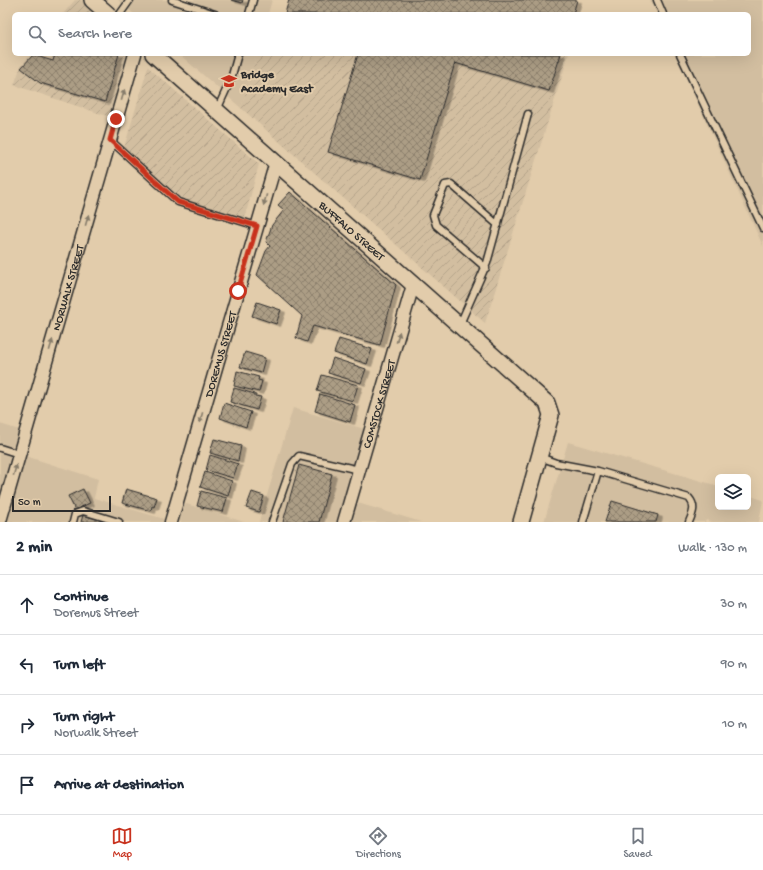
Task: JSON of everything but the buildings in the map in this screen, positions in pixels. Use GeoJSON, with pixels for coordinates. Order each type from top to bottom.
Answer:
{"type":"FeatureCollection","features":[{"type":"Feature","properties":{"kind":"street"},"geometry":{"type":"LineString","coordinates":[[92,0],[106,12]]}},
{"type":"Feature","properties":{"kind":"street","name":"NORWALK STREET"},"geometry":{"type":"LineString","coordinates":[[0,521],[2,508],[134,56]]}},
{"type":"Feature","properties":{"kind":"street","name":"BUFFALO STREET"},"geometry":{"type":"LineString","coordinates":[[156,56],[459,326],[543,398],[549,407],[551,415],[539,456]]}},
{"type":"Feature","properties":{"kind":"street","name":"DOREMUS STREET"},"geometry":{"type":"LineString","coordinates":[[171,522],[276,162]]}},
{"type":"Feature","properties":{"kind":"street","name":"COMSTOCK STREET"},"geometry":{"type":"LineString","coordinates":[[344,522],[413,285]]}},
{"type":"Feature","properties":{"kind":"street"},"geometry":{"type":"LineString","coordinates":[[521,522],[539,456]]}},
{"type":"Feature","properties":{"kind":"lane"},"geometry":{"type":"LineString","coordinates":[[121,12],[130,0]]}},
{"type":"Feature","properties":{"kind":"lane"},"geometry":{"type":"LineString","coordinates":[[172,0],[209,12]]}},
{"type":"Feature","properties":{"kind":"lane"},"geometry":{"type":"LineString","coordinates":[[250,12],[253,0]]}},
{"type":"Feature","properties":{"kind":"lane"},"geometry":{"type":"LineString","coordinates":[[657,0],[662,12]]}},
{"type":"Feature","properties":{"kind":"lane"},"geometry":{"type":"LineString","coordinates":[[217,110],[231,78],[237,56]]}},
{"type":"Feature","properties":{"kind":"lane"},"geometry":{"type":"LineString","coordinates":[[681,56],[763,228]]}},
{"type":"Feature","properties":{"kind":"lane"},"geometry":{"type":"LineString","coordinates":[[459,326],[486,268],[528,114]]}},
{"type":"Feature","properties":{"kind":"lane"},"geometry":{"type":"LineString","coordinates":[[110,140],[178,202],[257,226]]}},
{"type":"Feature","properties":{"kind":"lane"},"geometry":{"type":"LineString","coordinates":[[486,268],[436,225],[433,215],[445,186],[451,184],[498,225]]}},
{"type":"Feature","properties":{"kind":"lane"},"geometry":{"type":"LineString","coordinates":[[0,449],[19,454]]}},
{"type":"Feature","properties":{"kind":"lane"},"geometry":{"type":"LineString","coordinates":[[272,522],[292,464],[299,456],[359,470]]}},
{"type":"Feature","properties":{"kind":"lane"},"geometry":{"type":"LineString","coordinates":[[539,456],[556,463],[598,471],[689,498],[693,502],[694,510],[689,522]]}},
{"type":"Feature","properties":{"kind":"lane"},"geometry":{"type":"LineString","coordinates":[[583,522],[598,471]]}},
{"type":"Feature","properties":{"kind":"lane"},"geometry":{"type":"LineString","coordinates":[[73,522],[75,514],[83,511],[119,522]]}},
{"type":"Feature","properties":{"kind":"shaded area"},"geometry":{"type":"Polygon","coordinates":[[[75,0],[92,0],[106,12],[65,12],[75,0]]]}},
{"type":"Feature","properties":{"kind":"shaded area"},"geometry":{"type":"Polygon","coordinates":[[[118,0],[272,0],[269,12],[132,12],[118,0]]]}},
{"type":"Feature","properties":{"kind":"shaded area"},"geometry":{"type":"Polygon","coordinates":[[[650,0],[763,0],[763,246],[676,56],[751,56],[751,12],[656,12],[650,0]]]}},
{"type":"Feature","properties":{"kind":"shaded area"},"geometry":{"type":"Polygon","coordinates":[[[29,56],[134,56],[116,119],[14,85],[21,66],[29,56]]]}},
{"type":"Feature","properties":{"kind":"shaded area","name":"Bridge Academy East"},"geometry":{"type":"Polygon","coordinates":[[[181,56],[256,56],[241,108],[181,56]]]}},
{"type":"Feature","properties":{"kind":"shaded area"},"geometry":{"type":"Polygon","coordinates":[[[256,56],[568,56],[485,323],[241,108],[256,56]]]}},
{"type":"Feature","properties":{"kind":"shaded area"},"geometry":{"type":"Polygon","coordinates":[[[148,67],[259,164],[245,217],[179,199],[124,148],[148,67]]]}},
{"type":"Feature","properties":{"kind":"shaded area"},"geometry":{"type":"Polygon","coordinates":[[[293,408],[371,431],[351,501],[421,522],[259,522],[293,408]]]}},
{"type":"Feature","properties":{"kind":"shaded area"},"geometry":{"type":"Polygon","coordinates":[[[0,424],[26,432],[19,454],[98,479],[94,498],[171,521],[177,501],[244,522],[0,522],[0,424]]]}},
{"type":"Feature","properties":{"kind":"shaded area"},"geometry":{"type":"Polygon","coordinates":[[[568,442],[715,485],[715,510],[751,510],[751,496],[763,500],[759,522],[712,522],[706,520],[705,522],[544,522],[568,442]]]}},
{"type":"Feature","properties":{"kind":"place","name":"Bridge Academy East"},"geometry":{"type":"Point","coordinates":[229,81]}},
{"type":"Feature","properties":{"kind":"route"},"geometry":{"type":"LineString","coordinates":[[116,119],[110,140],[178,202],[257,226],[238,291]]}}]}
